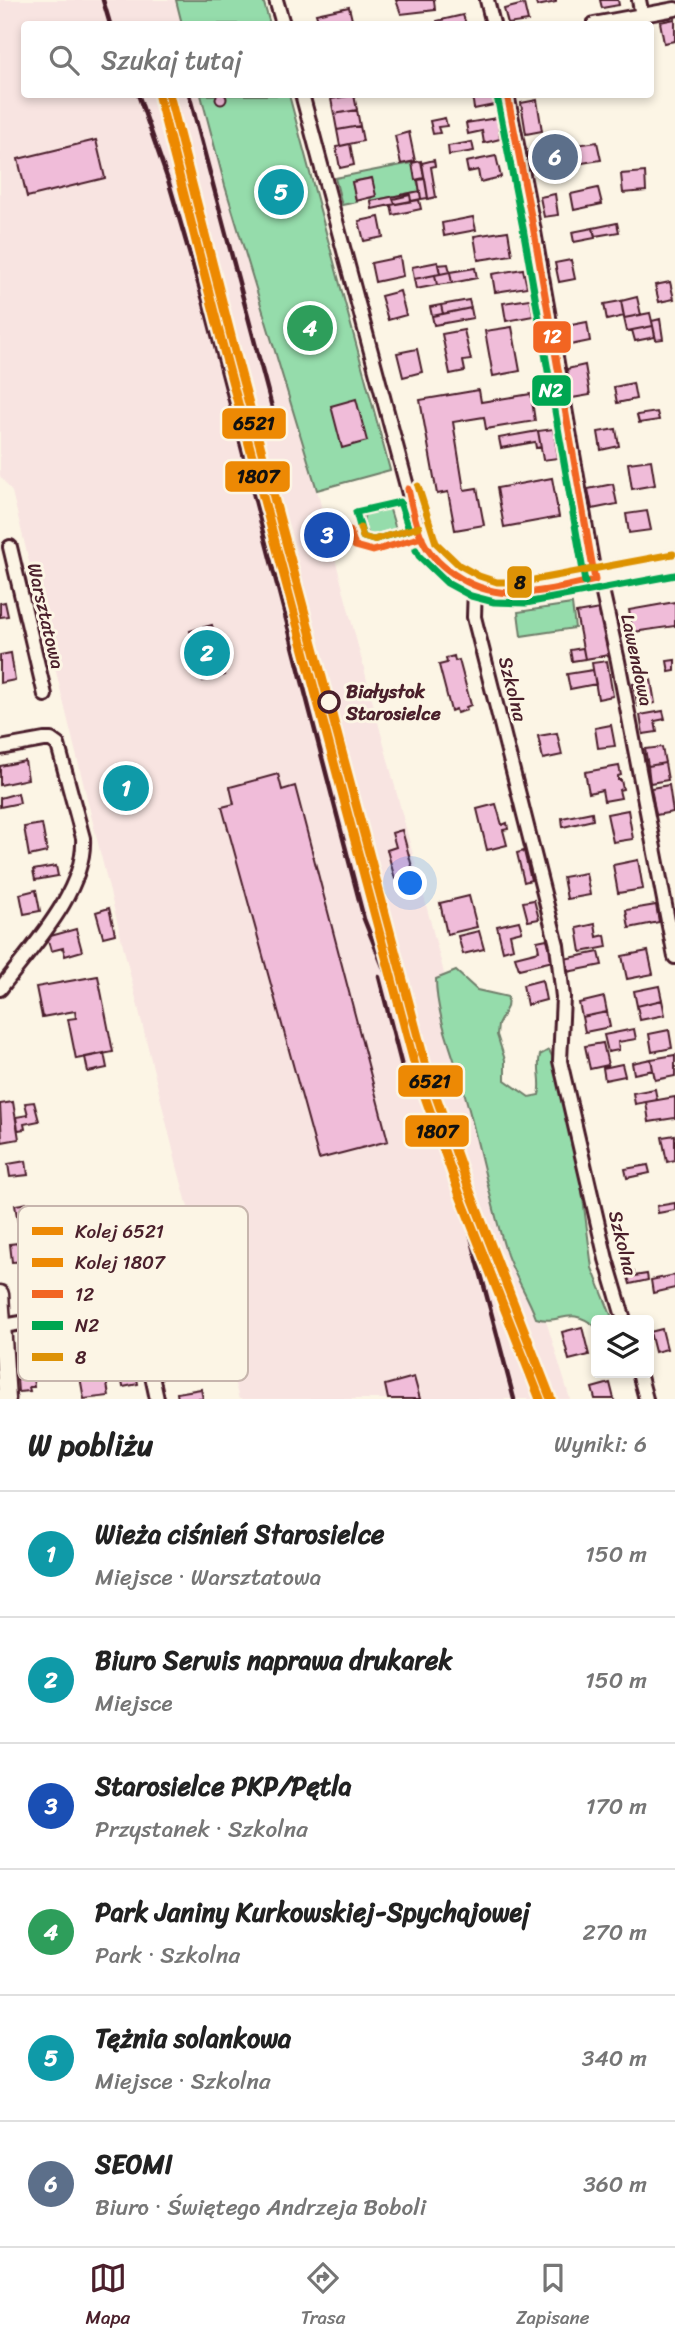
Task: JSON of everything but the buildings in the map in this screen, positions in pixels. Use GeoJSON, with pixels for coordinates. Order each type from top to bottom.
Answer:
{"type":"FeatureCollection","features":[{"type":"Feature","properties":{"kind":"street"},"geometry":{"type":"LineString","coordinates":[[276,0],[282,21]]}},
{"type":"Feature","properties":{"kind":"street"},"geometry":{"type":"LineString","coordinates":[[488,0],[492,21]]}},
{"type":"Feature","properties":{"kind":"street"},"geometry":{"type":"LineString","coordinates":[[639,0],[642,15]]}},
{"type":"Feature","properties":{"kind":"street"},"geometry":{"type":"LineString","coordinates":[[610,21],[675,9]]}},
{"type":"Feature","properties":{"kind":"street"},"geometry":{"type":"LineString","coordinates":[[303,98],[416,520],[427,549],[453,574],[475,586],[512,594],[675,564]]}},
{"type":"Feature","properties":{"kind":"street","name":"Lawendowa"},"geometry":{"type":"LineString","coordinates":[[508,98],[595,580],[603,594],[670,899],[675,957]]}},
{"type":"Feature","properties":{"kind":"street","name":"Warsztatowa"},"geometry":{"type":"LineString","coordinates":[[10,547],[45,695]]}},
{"type":"Feature","properties":{"kind":"street","name":"Szkolna"},"geometry":{"type":"LineString","coordinates":[[475,586],[474,617],[557,945],[563,997],[560,1061],[606,1259],[623,1315]]}},
{"type":"Feature","properties":{"kind":"street"},"geometry":{"type":"LineString","coordinates":[[0,748],[44,740],[51,740],[58,746],[83,838],[84,851],[78,874],[56,914],[0,989]]}},
{"type":"Feature","properties":{"kind":"street"},"geometry":{"type":"LineString","coordinates":[[0,1294],[6,1399]]}},
{"type":"Feature","properties":{"kind":"street"},"geometry":{"type":"LineString","coordinates":[[3,1325],[18,1323]]}},
{"type":"Feature","properties":{"kind":"street"},"geometry":{"type":"LineString","coordinates":[[640,1378],[646,1399]]}},
{"type":"Feature","properties":{"kind":"street"},"geometry":{"type":"LineString","coordinates":[[153,1381],[157,1399]]}},
{"type":"Feature","properties":{"kind":"shaded area"},"geometry":{"type":"Polygon","coordinates":[[[0,0],[176,0],[181,21],[21,21],[21,98],[202,98],[225,186],[317,490],[470,1072],[570,1399],[239,1399],[234,1381],[248,1381],[248,1206],[188,1206],[12,492],[0,476],[0,0]]]}},
{"type":"Feature","properties":{"kind":"green space"},"geometry":{"type":"Polygon","coordinates":[[[176,0],[263,0],[269,21],[181,21],[176,0]]]}},
{"type":"Feature","properties":{"kind":"green space"},"geometry":{"type":"Polygon","coordinates":[[[202,98],[290,98],[390,470],[317,490],[225,186],[202,98]]]}},
{"type":"Feature","properties":{"kind":"green space"},"geometry":{"type":"Polygon","coordinates":[[[412,163],[420,191],[371,201],[370,198],[376,196],[371,178],[352,182],[357,202],[342,205],[335,178],[412,163]]]}},
{"type":"Feature","properties":{"kind":"green space"},"geometry":{"type":"Polygon","coordinates":[[[388,503],[397,533],[385,539],[373,538],[362,526],[365,513],[374,506],[388,503]]]}},
{"type":"Feature","properties":{"kind":"green space"},"geometry":{"type":"Polygon","coordinates":[[[572,604],[575,628],[521,636],[518,612],[572,604]]]}},
{"type":"Feature","properties":{"kind":"green space"},"geometry":{"type":"Polygon","coordinates":[[[456,971],[477,990],[508,997],[497,1035],[505,1060],[505,1080],[529,1097],[539,1095],[540,1055],[549,1050],[557,1066],[581,1183],[592,1268],[611,1315],[591,1315],[591,1324],[571,1316],[552,1320],[536,1318],[510,1263],[500,1233],[466,1100],[444,1029],[436,979],[456,971]]]}},
{"type":"Feature","properties":{"kind":"railway"},"geometry":{"type":"LineString","coordinates":[[103,0],[109,21]]}},
{"type":"Feature","properties":{"kind":"railway"},"geometry":{"type":"LineString","coordinates":[[139,98],[169,183],[203,300],[364,919],[400,1009]]}},
{"type":"Feature","properties":{"kind":"railway"},"geometry":{"type":"LineString","coordinates":[[190,98],[278,430]]}},
{"type":"Feature","properties":{"kind":"railway"},"geometry":{"type":"LineString","coordinates":[[379,977],[407,1086]]}},
{"type":"Feature","properties":{"kind":"railway"},"geometry":{"type":"LineString","coordinates":[[428,1074],[514,1399]]}},
{"type":"Feature","properties":{"kind":"rail line","name":"1807"},"geometry":{"type":"LineString","coordinates":[[159,98],[418,1077],[459,1193],[540,1399]]}},
{"type":"Feature","properties":{"kind":"rail line","name":"6521"},"geometry":{"type":"LineString","coordinates":[[170,98],[428,1074],[469,1189],[551,1399]]}},
{"type":"Feature","properties":{"kind":"transit line","name":"N2"},"geometry":{"type":"LineString","coordinates":[[497,98],[585,582]]}},
{"type":"Feature","properties":{"kind":"transit line","name":"12"},"geometry":{"type":"LineString","coordinates":[[508,98],[595,580]]}},
{"type":"Feature","properties":{"kind":"transit line","name":"8"},"geometry":{"type":"LineString","coordinates":[[418,486],[436,543],[459,565],[497,582],[523,582],[673,554]]}},
{"type":"Feature","properties":{"kind":"transit line","name":"12"},"geometry":{"type":"LineString","coordinates":[[408,489],[423,541],[439,562],[460,578],[493,591],[510,593],[544,591],[595,580]]}},
{"type":"Feature","properties":{"kind":"transit line","name":"N2"},"geometry":{"type":"LineString","coordinates":[[400,502],[409,530],[373,540],[363,537],[356,512],[400,502]]}},
{"type":"Feature","properties":{"kind":"transit line","name":"8"},"geometry":{"type":"LineString","coordinates":[[360,528],[363,537],[373,540],[419,527]]}},
{"type":"Feature","properties":{"kind":"transit line","name":"12"},"geometry":{"type":"LineString","coordinates":[[350,531],[355,546],[373,551],[422,537]]}},
{"type":"Feature","properties":{"kind":"transit line","name":"N2"},"geometry":{"type":"LineString","coordinates":[[416,550],[447,583],[471,596],[494,602],[526,603],[675,575]]}},
{"type":"Feature","properties":{"kind":"place","name":"SEOMI"},"geometry":{"type":"Point","coordinates":[555,157]}},
{"type":"Feature","properties":{"kind":"place","name":"Tężnia solankowa"},"geometry":{"type":"Point","coordinates":[281,192]}},
{"type":"Feature","properties":{"kind":"place","name":"Park Janiny Kurkowskiej-Spychajowej"},"geometry":{"type":"Point","coordinates":[310,328]}},
{"type":"Feature","properties":{"kind":"place","name":"Starosielce PKP/Pętla"},"geometry":{"type":"Point","coordinates":[327,535]}},
{"type":"Feature","properties":{"kind":"place","name":"Biuro Serwis naprawa drukarek"},"geometry":{"type":"Point","coordinates":[207,653]}},
{"type":"Feature","properties":{"kind":"place","name":"Białystok Starosielce"},"geometry":{"type":"Point","coordinates":[329,702]}},
{"type":"Feature","properties":{"kind":"place","name":"Wieża ciśnień Starosielce"},"geometry":{"type":"Point","coordinates":[126,788]}}]}
